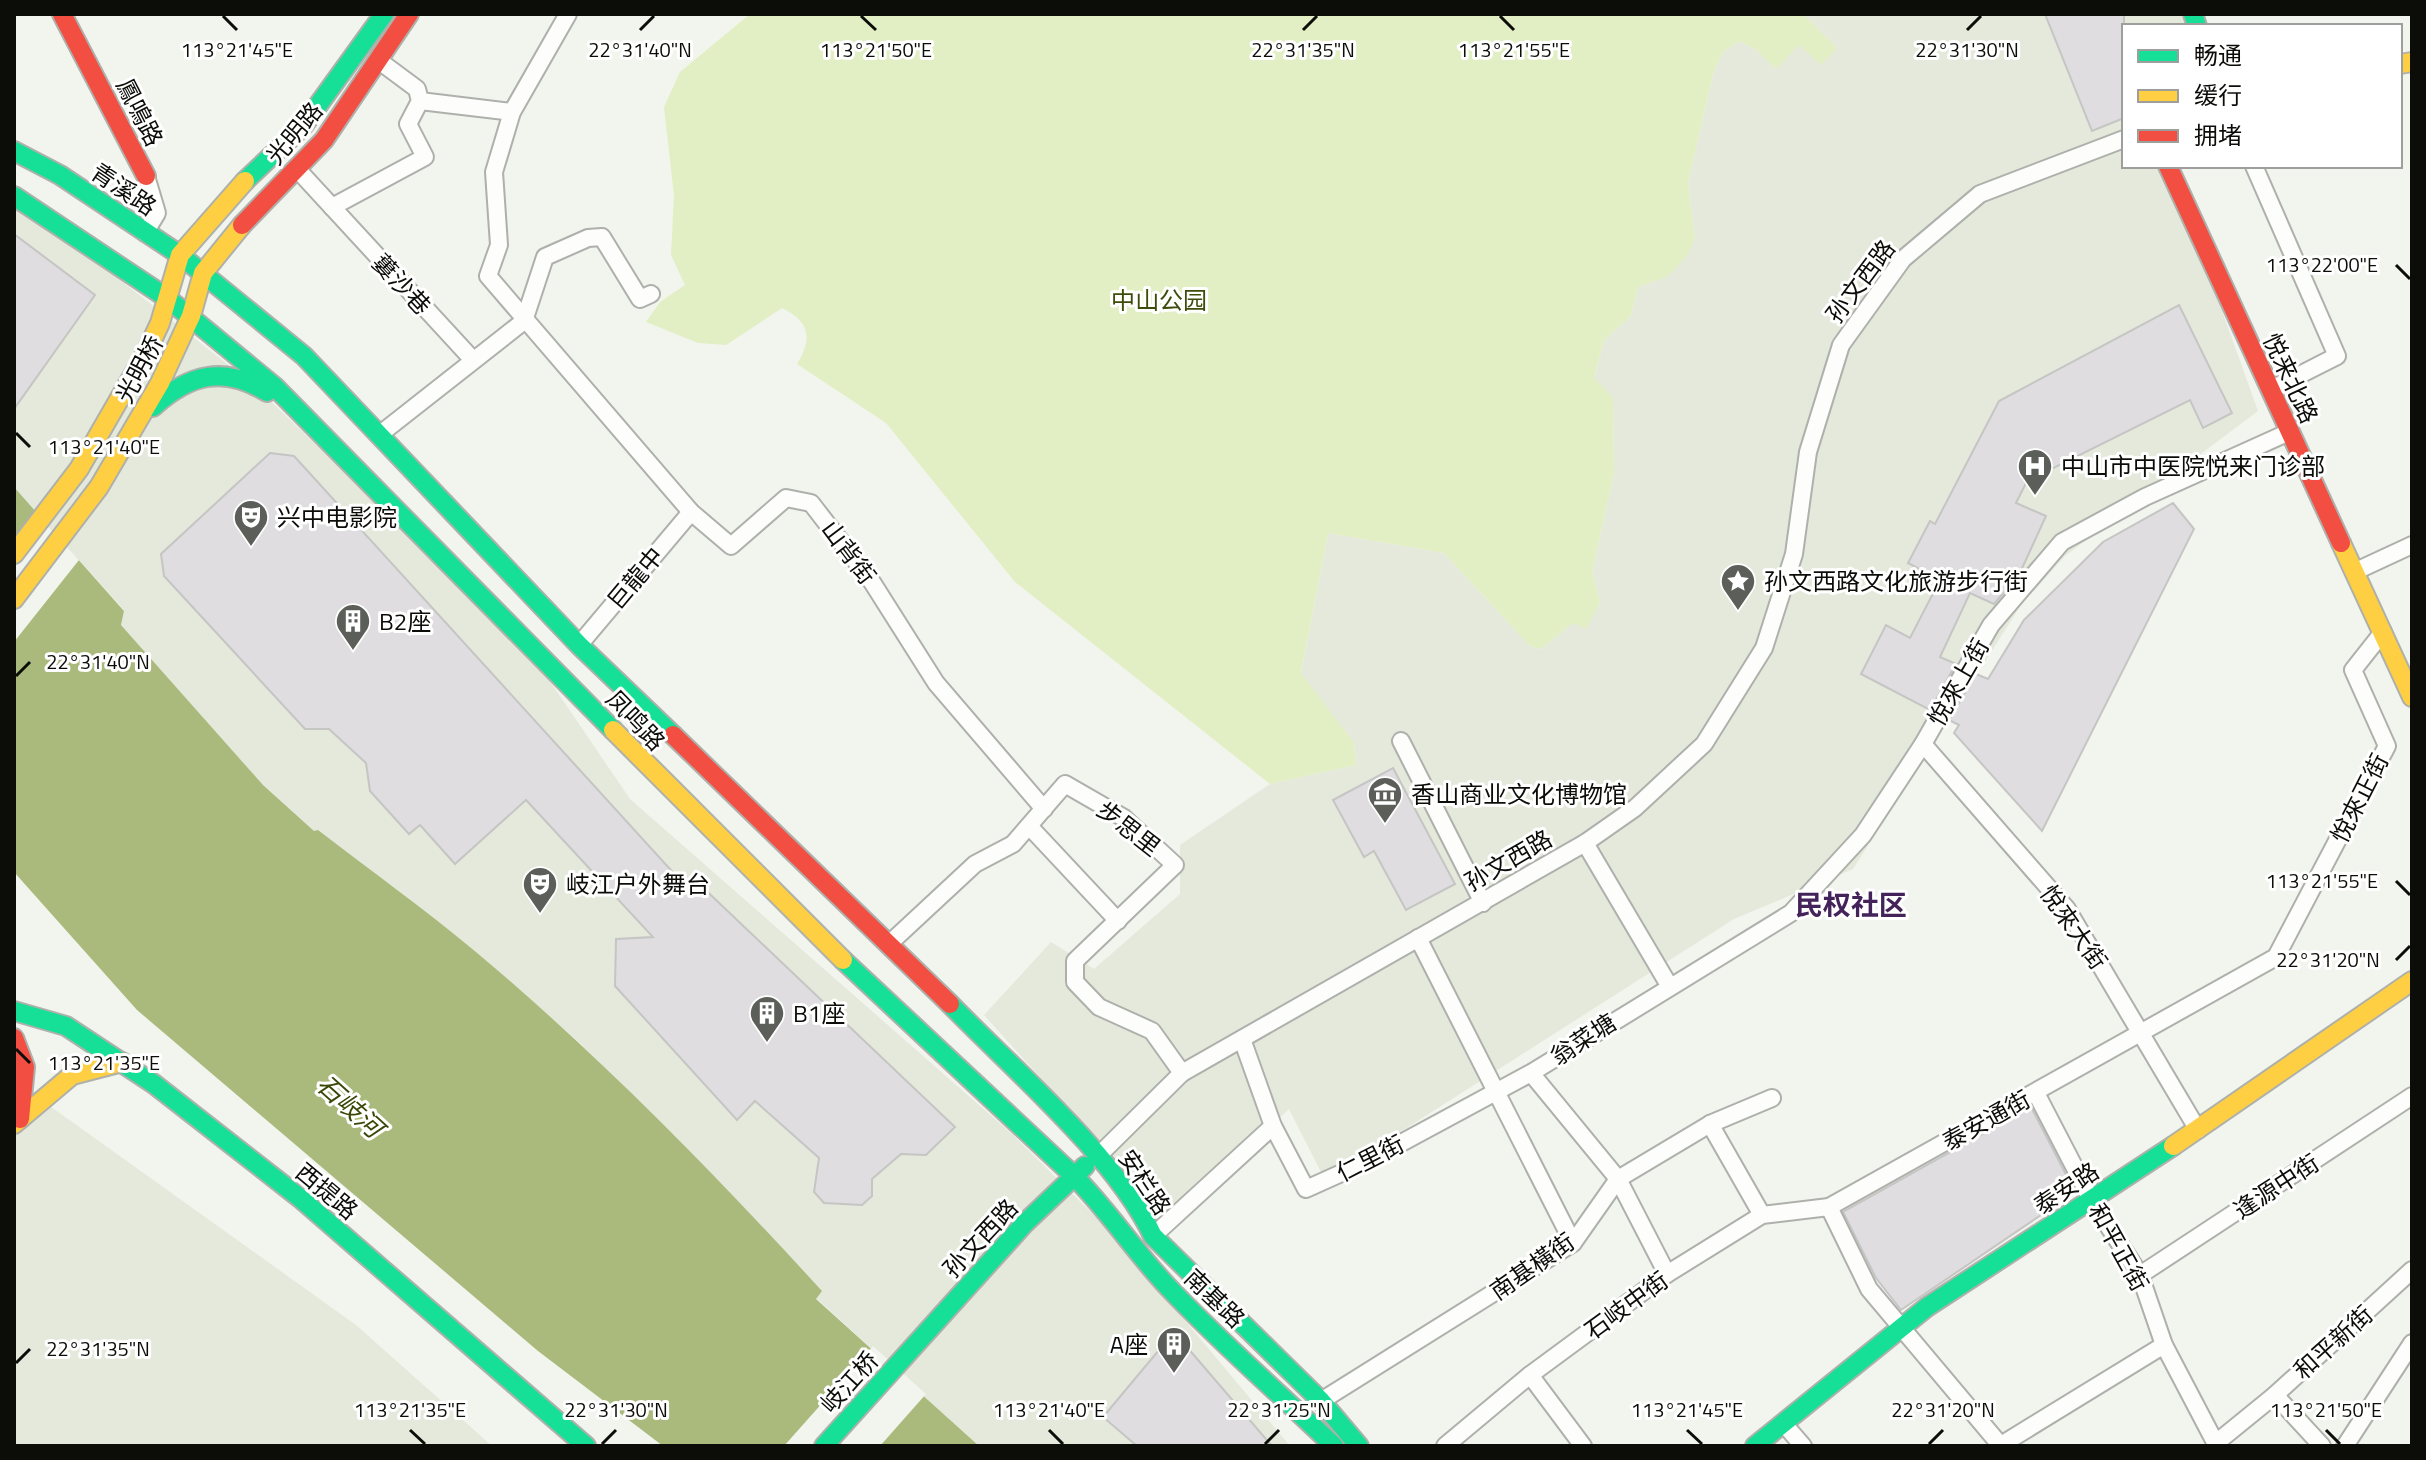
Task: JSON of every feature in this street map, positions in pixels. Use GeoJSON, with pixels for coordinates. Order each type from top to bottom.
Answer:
{"type":"FeatureCollection","features":[{"type":"Feature","properties":{"kind":"main road","name":"鳳鳴路"},"geometry":{"type":"LineString","coordinates":[[62,14],[146,176]]}},
{"type":"Feature","properties":{"kind":"main road","name":"光明路"},"geometry":{"type":"LineString","coordinates":[[180,255],[227,198],[303,126],[384,14]]}},
{"type":"Feature","properties":{"kind":"main road","name":"光明路"},"geometry":{"type":"LineString","coordinates":[[203,273],[248,218],[324,140],[409,14]]}},
{"type":"Feature","properties":{"kind":"main road","name":"青溪路"},"geometry":{"type":"LineString","coordinates":[[14,151],[60,175],[203,273]]}},
{"type":"Feature","properties":{"kind":"main road","name":"悦来北路"},"geometry":{"type":"LineString","coordinates":[[2169,168],[2412,697]]}},
{"type":"Feature","properties":{"kind":"main road"},"geometry":{"type":"LineString","coordinates":[[14,196],[167,298]]}},
{"type":"Feature","properties":{"kind":"main road","name":"光明桥"},"geometry":{"type":"LineString","coordinates":[[14,554],[79,469],[147,351],[180,255]]}},
{"type":"Feature","properties":{"kind":"main road","name":"光明桥"},"geometry":{"type":"LineString","coordinates":[[14,599],[99,487],[135,425],[165,373],[191,316],[203,273]]}},
{"type":"Feature","properties":{"kind":"main road","name":"凤鸣路"},"geometry":{"type":"LineString","coordinates":[[203,273],[304,356],[579,645],[890,943],[1098,1156]]}},
{"type":"Feature","properties":{"kind":"main road","name":"凤鸣路"},"geometry":{"type":"LineString","coordinates":[[167,298],[275,387],[729,848],[862,979],[1073,1175]]}},
{"type":"Feature","properties":{"kind":"main road"},"geometry":{"type":"LineString","coordinates":[[135,425],[169,390],[208,372],[236,376],[260,386],[310,423]]}},
{"type":"Feature","properties":{"kind":"main road","name":"泰安路"},"geometry":{"type":"LineString","coordinates":[[1755,1446],[1927,1307],[2198,1130],[2412,981]]}},
{"type":"Feature","properties":{"kind":"main road","name":"西提路"},"geometry":{"type":"LineString","coordinates":[[14,1011],[66,1026],[122,1062],[300,1198],[586,1446]]}},
{"type":"Feature","properties":{"kind":"main road"},"geometry":{"type":"LineString","coordinates":[[14,1038],[24,1052],[26,1083],[17,1122]]}},
{"type":"Feature","properties":{"kind":"main road"},"geometry":{"type":"LineString","coordinates":[[17,1122],[64,1077],[91,1065],[122,1062]]}},
{"type":"Feature","properties":{"kind":"main road","name":"孙文西路"},"geometry":{"type":"LineString","coordinates":[[909,1351],[1073,1175],[1098,1156]]}},
{"type":"Feature","properties":{"kind":"main road","name":"安栏路"},"geometry":{"type":"LineString","coordinates":[[1098,1156],[1141,1210],[1153,1236]]}},
{"type":"Feature","properties":{"kind":"main road","name":"南基路"},"geometry":{"type":"LineString","coordinates":[[1073,1175],[1109,1211],[1132,1247],[1170,1289],[1334,1446]]}},
{"type":"Feature","properties":{"kind":"main road","name":"南基路"},"geometry":{"type":"LineString","coordinates":[[1153,1236],[1321,1401],[1359,1446]]}},
{"type":"Feature","properties":{"kind":"main road","name":"岐江桥"},"geometry":{"type":"LineString","coordinates":[[824,1446],[909,1351]]}},
{"type":"Feature","properties":{"kind":"street"},"geometry":{"type":"LineString","coordinates":[[420,101],[512,112],[568,14]]}},
{"type":"Feature","properties":{"kind":"street"},"geometry":{"type":"LineString","coordinates":[[332,207],[425,157],[408,124],[420,101],[417,89],[378,60]]}},
{"type":"Feature","properties":{"kind":"street","name":"山背街"},"geometry":{"type":"LineString","coordinates":[[512,112],[494,172],[499,245],[488,276],[691,512],[731,546],[786,498],[811,503],[872,582],[936,683],[1044,809]]}},
{"type":"Feature","properties":{"kind":"street","name":"孙文西路"},"geometry":{"type":"LineString","coordinates":[[1098,1156],[1182,1073],[1585,843],[1635,808],[1704,744],[1764,648],[1794,554],[1808,452],[1841,345],[1903,259],[1980,194],[2122,140]]}},
{"type":"Feature","properties":{"kind":"street"},"geometry":{"type":"LineString","coordinates":[[2255,168],[2337,356],[2270,390]]}},
{"type":"Feature","properties":{"kind":"street","name":"蔞沙巷"},"geometry":{"type":"LineString","coordinates":[[298,170],[473,360]]}},
{"type":"Feature","properties":{"kind":"street","name":"鳳鳴路"},"geometry":{"type":"LineString","coordinates":[[145,233],[157,213],[146,176]]}},
{"type":"Feature","properties":{"kind":"street"},"geometry":{"type":"LineString","coordinates":[[379,435],[524,321],[545,257],[588,238],[602,237],[640,299],[651,294]]}},
{"type":"Feature","properties":{"kind":"street","name":"悅來上街"},"geometry":{"type":"LineString","coordinates":[[1670,987],[1791,913],[1863,835],[1923,744],[1991,625],[2062,542],[2145,497],[2289,432]]}},
{"type":"Feature","properties":{"kind":"street","name":"巨龍中"},"geometry":{"type":"LineString","coordinates":[[579,645],[691,512]]}},
{"type":"Feature","properties":{"kind":"street"},"geometry":{"type":"LineString","coordinates":[[2356,571],[2412,545]]}},
{"type":"Feature","properties":{"kind":"street","name":"悅來正街"},"geometry":{"type":"LineString","coordinates":[[2142,1030],[2276,957],[2387,746],[2353,670],[2383,632]]}},
{"type":"Feature","properties":{"kind":"street"},"geometry":{"type":"LineString","coordinates":[[1401,741],[1483,903]]}},
{"type":"Feature","properties":{"kind":"street","name":"悅來大街"},"geometry":{"type":"LineString","coordinates":[[1923,744],[2067,909],[2142,1030],[2198,1130]]}},
{"type":"Feature","properties":{"kind":"street","name":"步思里"},"geometry":{"type":"LineString","coordinates":[[890,943],[975,864],[1013,844],[1065,784],[1124,818],[1175,865],[1075,961],[1075,982],[1099,1007],[1152,1031],[1182,1073]]}},
{"type":"Feature","properties":{"kind":"street"},"geometry":{"type":"LineString","coordinates":[[1029,826],[1118,921]]}},
{"type":"Feature","properties":{"kind":"street"},"geometry":{"type":"LineString","coordinates":[[1585,843],[1670,987]]}},
{"type":"Feature","properties":{"kind":"street"},"geometry":{"type":"LineString","coordinates":[[1418,938],[1573,1243]]}},
{"type":"Feature","properties":{"kind":"street","name":"翁菜塘"},"geometry":{"type":"LineString","coordinates":[[1496,1091],[1531,1073],[1670,987]]}},
{"type":"Feature","properties":{"kind":"street","name":"泰安通街"},"geometry":{"type":"LineString","coordinates":[[1829,1207],[2036,1093],[2142,1030]]}},
{"type":"Feature","properties":{"kind":"street","name":"仁里街"},"geometry":{"type":"LineString","coordinates":[[1242,1039],[1273,1126],[1306,1189],[1366,1162],[1496,1091]]}},
{"type":"Feature","properties":{"kind":"street"},"geometry":{"type":"LineString","coordinates":[[1531,1073],[1618,1179],[1667,1274]]}},
{"type":"Feature","properties":{"kind":"street","name":"和平正街"},"geometry":{"type":"LineString","coordinates":[[2036,1093],[2092,1201],[2140,1275],[2164,1345],[2217,1445]]}},
{"type":"Feature","properties":{"kind":"street","name":"逢源中街"},"geometry":{"type":"LineString","coordinates":[[2140,1275],[2412,1096]]}},
{"type":"Feature","properties":{"kind":"street","name":"南基橫街"},"geometry":{"type":"LineString","coordinates":[[1321,1401],[1573,1243],[1618,1179],[1710,1124],[1772,1098]]}},
{"type":"Feature","properties":{"kind":"street"},"geometry":{"type":"LineString","coordinates":[[1710,1124],[1762,1215]]}},
{"type":"Feature","properties":{"kind":"street"},"geometry":{"type":"LineString","coordinates":[[1153,1236],[1273,1126]]}},
{"type":"Feature","properties":{"kind":"street"},"geometry":{"type":"LineString","coordinates":[[1829,1207],[1869,1289],[2001,1445],[2164,1345]]}},
{"type":"Feature","properties":{"kind":"street","name":"石岐中街"},"geometry":{"type":"LineString","coordinates":[[1445,1446],[1530,1375],[1667,1274],[1762,1215],[1829,1207]]}},
{"type":"Feature","properties":{"kind":"street","name":"和平新街"},"geometry":{"type":"LineString","coordinates":[[2217,1445],[2412,1270]]}},
{"type":"Feature","properties":{"kind":"street"},"geometry":{"type":"LineString","coordinates":[[2345,1446],[2412,1343]]}},
{"type":"Feature","properties":{"kind":"street"},"geometry":{"type":"LineString","coordinates":[[1530,1375],[1583,1446]]}},
{"type":"Feature","properties":{"kind":"street"},"geometry":{"type":"LineString","coordinates":[[2275,1395],[2322,1446]]}},
{"type":"Feature","properties":{"kind":"street"},"geometry":{"type":"LineString","coordinates":[[1784,1424],[1803,1446]]}},
{"type":"Feature","properties":{"kind":"shaded area","name":"孙文西路文化旅游步行街"},"geometry":{"type":"Polygon","coordinates":[[[1803,14],[2191,14],[2194,24],[2122,24],[2122,168],[2158,168],[2207,269],[2258,411],[2065,556],[2021,605],[1853,869],[1734,919],[1325,1180],[1289,1109],[1169,1220],[984,1015],[1051,942],[1094,969],[1180,894],[1180,845],[1270,784],[1356,765],[1354,743],[1301,674],[1328,533],[1444,553],[1530,646],[1541,649],[1573,623],[1586,628],[1600,602],[1592,572],[1614,473],[1613,397],[1594,379],[1604,340],[1631,316],[1638,287],[1667,277],[1695,239],[1688,183],[1713,74],[1723,52],[1739,41],[1755,49],[1776,69],[1799,44],[1837,48],[1803,14]]]}},
{"type":"Feature","properties":{"kind":"shaded area"},"geometry":{"type":"Polygon","coordinates":[[[14,209],[110,272],[254,385],[528,649],[630,799],[1012,1134],[1110,1231],[1290,1446],[979,1446],[816,1298],[822,1291],[581,1044],[475,951],[314,831],[263,785],[121,625],[124,610],[14,487],[14,209]]]}},
{"type":"Feature","properties":{"kind":"shaded area"},"geometry":{"type":"Polygon","coordinates":[[[47,1104],[356,1325],[492,1446],[14,1446],[14,1137],[47,1104]]]}},
{"type":"Feature","properties":{"kind":"green space","name":"中山公园"},"geometry":{"type":"Polygon","coordinates":[[[750,14],[1803,14],[1837,48],[1821,65],[1799,45],[1776,69],[1755,49],[1739,41],[1723,52],[1713,74],[1688,183],[1695,239],[1687,256],[1667,277],[1638,287],[1631,316],[1604,340],[1594,378],[1613,397],[1614,473],[1592,572],[1600,602],[1586,629],[1573,623],[1541,649],[1530,646],[1444,553],[1328,533],[1301,673],[1354,743],[1356,765],[1270,784],[1015,582],[886,423],[797,364],[805,347],[806,332],[792,313],[782,308],[726,345],[698,343],[646,322],[660,302],[685,285],[671,255],[674,196],[664,107],[680,72],[750,14]]]}},
{"type":"Feature","properties":{"kind":"water","name":"石岐河"},"geometry":{"type":"Polygon","coordinates":[[[14,487],[124,611],[121,625],[263,785],[314,831],[318,830],[457,936],[567,1032],[655,1116],[781,1247],[822,1291],[816,1299],[979,1446],[663,1446],[538,1351],[137,1010],[14,872],[14,487]]]}},
{"type":"Feature","properties":{"kind":"pier"},"geometry":{"type":"Polygon","coordinates":[[[35,511],[79,560],[14,642],[14,538],[35,511]]]}},
{"type":"Feature","properties":{"kind":"pier"},"geometry":{"type":"Polygon","coordinates":[[[873,1346],[926,1394],[880,1446],[784,1446],[873,1346]]]}},
{"type":"Feature","properties":{"kind":"building"},"geometry":{"type":"Polygon","coordinates":[[[2045,14],[2124,14],[2122,119],[2092,131],[2045,14]]]}},
{"type":"Feature","properties":{"kind":"building"},"geometry":{"type":"Polygon","coordinates":[[[14,234],[95,295],[14,409],[14,234]]]}},
{"type":"Feature","properties":{"kind":"building"},"geometry":{"type":"Polygon","coordinates":[[[2179,305],[2232,413],[2203,428],[2190,400],[2027,481],[2016,503],[2046,516],[2019,575],[1994,604],[1970,593],[1940,657],[1956,664],[1930,710],[1861,674],[1886,625],[1910,638],[1940,580],[1908,563],[1930,521],[1935,524],[1999,401],[2179,305]]]}},
{"type":"Feature","properties":{"kind":"building"},"geometry":{"type":"Polygon","coordinates":[[[270,453],[294,456],[689,890],[697,882],[955,1127],[926,1155],[901,1154],[872,1179],[872,1196],[862,1205],[824,1203],[814,1192],[819,1158],[755,1101],[737,1120],[615,986],[616,939],[653,937],[526,800],[455,864],[420,825],[409,834],[370,791],[366,763],[329,729],[305,729],[164,576],[161,554],[270,453]]]}},
{"type":"Feature","properties":{"kind":"building"},"geometry":{"type":"Polygon","coordinates":[[[2173,503],[2194,529],[2042,831],[1954,733],[1959,725],[1949,720],[1976,674],[1988,679],[2024,620],[2103,542],[2173,503]]]}},
{"type":"Feature","properties":{"kind":"building","name":"香山商业文化博物馆"},"geometry":{"type":"Polygon","coordinates":[[[1393,768],[1455,884],[1406,910],[1374,851],[1364,857],[1333,800],[1393,768]]]}},
{"type":"Feature","properties":{"kind":"building"},"geometry":{"type":"Polygon","coordinates":[[[2031,1107],[2075,1192],[1901,1310],[1876,1278],[1843,1212],[2031,1107]]]}},
{"type":"Feature","properties":{"kind":"building","name":"A座"},"geometry":{"type":"Polygon","coordinates":[[[1174,1332],[1272,1446],[1137,1446],[1103,1417],[1174,1332]]]}},
{"type":"Feature","properties":{"kind":"traffic: fast"},"geometry":{"type":"LineString","coordinates":[[245,181],[303,126],[384,14]]}},
{"type":"Feature","properties":{"kind":"traffic: fast"},"geometry":{"type":"LineString","coordinates":[[2193,14],[2196,24]]}},
{"type":"Feature","properties":{"kind":"traffic: fast"},"geometry":{"type":"LineString","coordinates":[[14,151],[60,175],[180,255],[304,356],[579,645],[673,735]]}},
{"type":"Feature","properties":{"kind":"traffic: fast"},"geometry":{"type":"LineString","coordinates":[[14,196],[167,298],[275,387],[613,730]]}},
{"type":"Feature","properties":{"kind":"traffic: fast"},"geometry":{"type":"LineString","coordinates":[[153,407],[180,387],[207,377],[236,378],[267,392]]}},
{"type":"Feature","properties":{"kind":"traffic: fast"},"geometry":{"type":"LineString","coordinates":[[843,960],[1073,1175],[1169,1288],[1334,1446]]}},
{"type":"Feature","properties":{"kind":"traffic: fast"},"geometry":{"type":"LineString","coordinates":[[950,1004],[1089,1145],[1136,1206],[1153,1236],[1321,1401],[1359,1446]]}},
{"type":"Feature","properties":{"kind":"traffic: fast"},"geometry":{"type":"LineString","coordinates":[[14,1011],[66,1026],[154,1084],[300,1198],[586,1446]]}},
{"type":"Feature","properties":{"kind":"traffic: fast"},"geometry":{"type":"LineString","coordinates":[[1755,1446],[1927,1307],[2173,1146]]}},
{"type":"Feature","properties":{"kind":"traffic: fast"},"geometry":{"type":"LineString","coordinates":[[824,1446],[1025,1223],[1085,1166]]}},
{"type":"Feature","properties":{"kind":"traffic: slow"},"geometry":{"type":"LineString","coordinates":[[2402,64],[2412,62]]}},
{"type":"Feature","properties":{"kind":"traffic: slow"},"geometry":{"type":"LineString","coordinates":[[14,554],[79,469],[147,351],[160,323],[180,255],[245,181]]}},
{"type":"Feature","properties":{"kind":"traffic: slow"},"geometry":{"type":"LineString","coordinates":[[14,599],[99,487],[160,383],[191,316],[203,273],[242,225]]}},
{"type":"Feature","properties":{"kind":"traffic: slow"},"geometry":{"type":"LineString","coordinates":[[2341,543],[2412,697]]}},
{"type":"Feature","properties":{"kind":"traffic: slow"},"geometry":{"type":"LineString","coordinates":[[613,730],[843,960]]}},
{"type":"Feature","properties":{"kind":"traffic: slow"},"geometry":{"type":"LineString","coordinates":[[2173,1146],[2412,981]]}},
{"type":"Feature","properties":{"kind":"traffic: slow"},"geometry":{"type":"LineString","coordinates":[[14,1124],[72,1075],[122,1062]]}},
{"type":"Feature","properties":{"kind":"traffic: jam"},"geometry":{"type":"LineString","coordinates":[[62,14],[146,176]]}},
{"type":"Feature","properties":{"kind":"traffic: jam"},"geometry":{"type":"LineString","coordinates":[[242,225],[324,140],[409,14]]}},
{"type":"Feature","properties":{"kind":"traffic: jam"},"geometry":{"type":"LineString","coordinates":[[2169,168],[2341,543]]}},
{"type":"Feature","properties":{"kind":"traffic: jam"},"geometry":{"type":"LineString","coordinates":[[673,735],[950,1004]]}},
{"type":"Feature","properties":{"kind":"traffic: jam"},"geometry":{"type":"LineString","coordinates":[[14,1038],[25,1067],[20,1119]]}},
{"type":"Feature","properties":{"kind":"place","name":"中山市中医院悦来门诊部"},"geometry":{"type":"Point","coordinates":[2035,497]}},
{"type":"Feature","properties":{"kind":"place","name":"兴中电影院"},"geometry":{"type":"Point","coordinates":[251,548]}},
{"type":"Feature","properties":{"kind":"place","name":"孙文西路文化旅游步行街"},"geometry":{"type":"Point","coordinates":[1738,612]}},
{"type":"Feature","properties":{"kind":"place","name":"B2座"},"geometry":{"type":"Point","coordinates":[353,652]}},
{"type":"Feature","properties":{"kind":"place","name":"香山商业文化博物馆"},"geometry":{"type":"Point","coordinates":[1385,825]}},
{"type":"Feature","properties":{"kind":"place","name":"岐江户外舞台"},"geometry":{"type":"Point","coordinates":[540,915]}},
{"type":"Feature","properties":{"kind":"place","name":"B1座"},"geometry":{"type":"Point","coordinates":[767,1044]}},
{"type":"Feature","properties":{"kind":"place","name":"A座"},"geometry":{"type":"Point","coordinates":[1174,1375]}},
{"type":"Feature","properties":{"kind":"district","name":"民权社区"},"geometry":{"type":"Point","coordinates":[1851,904]}}]}
